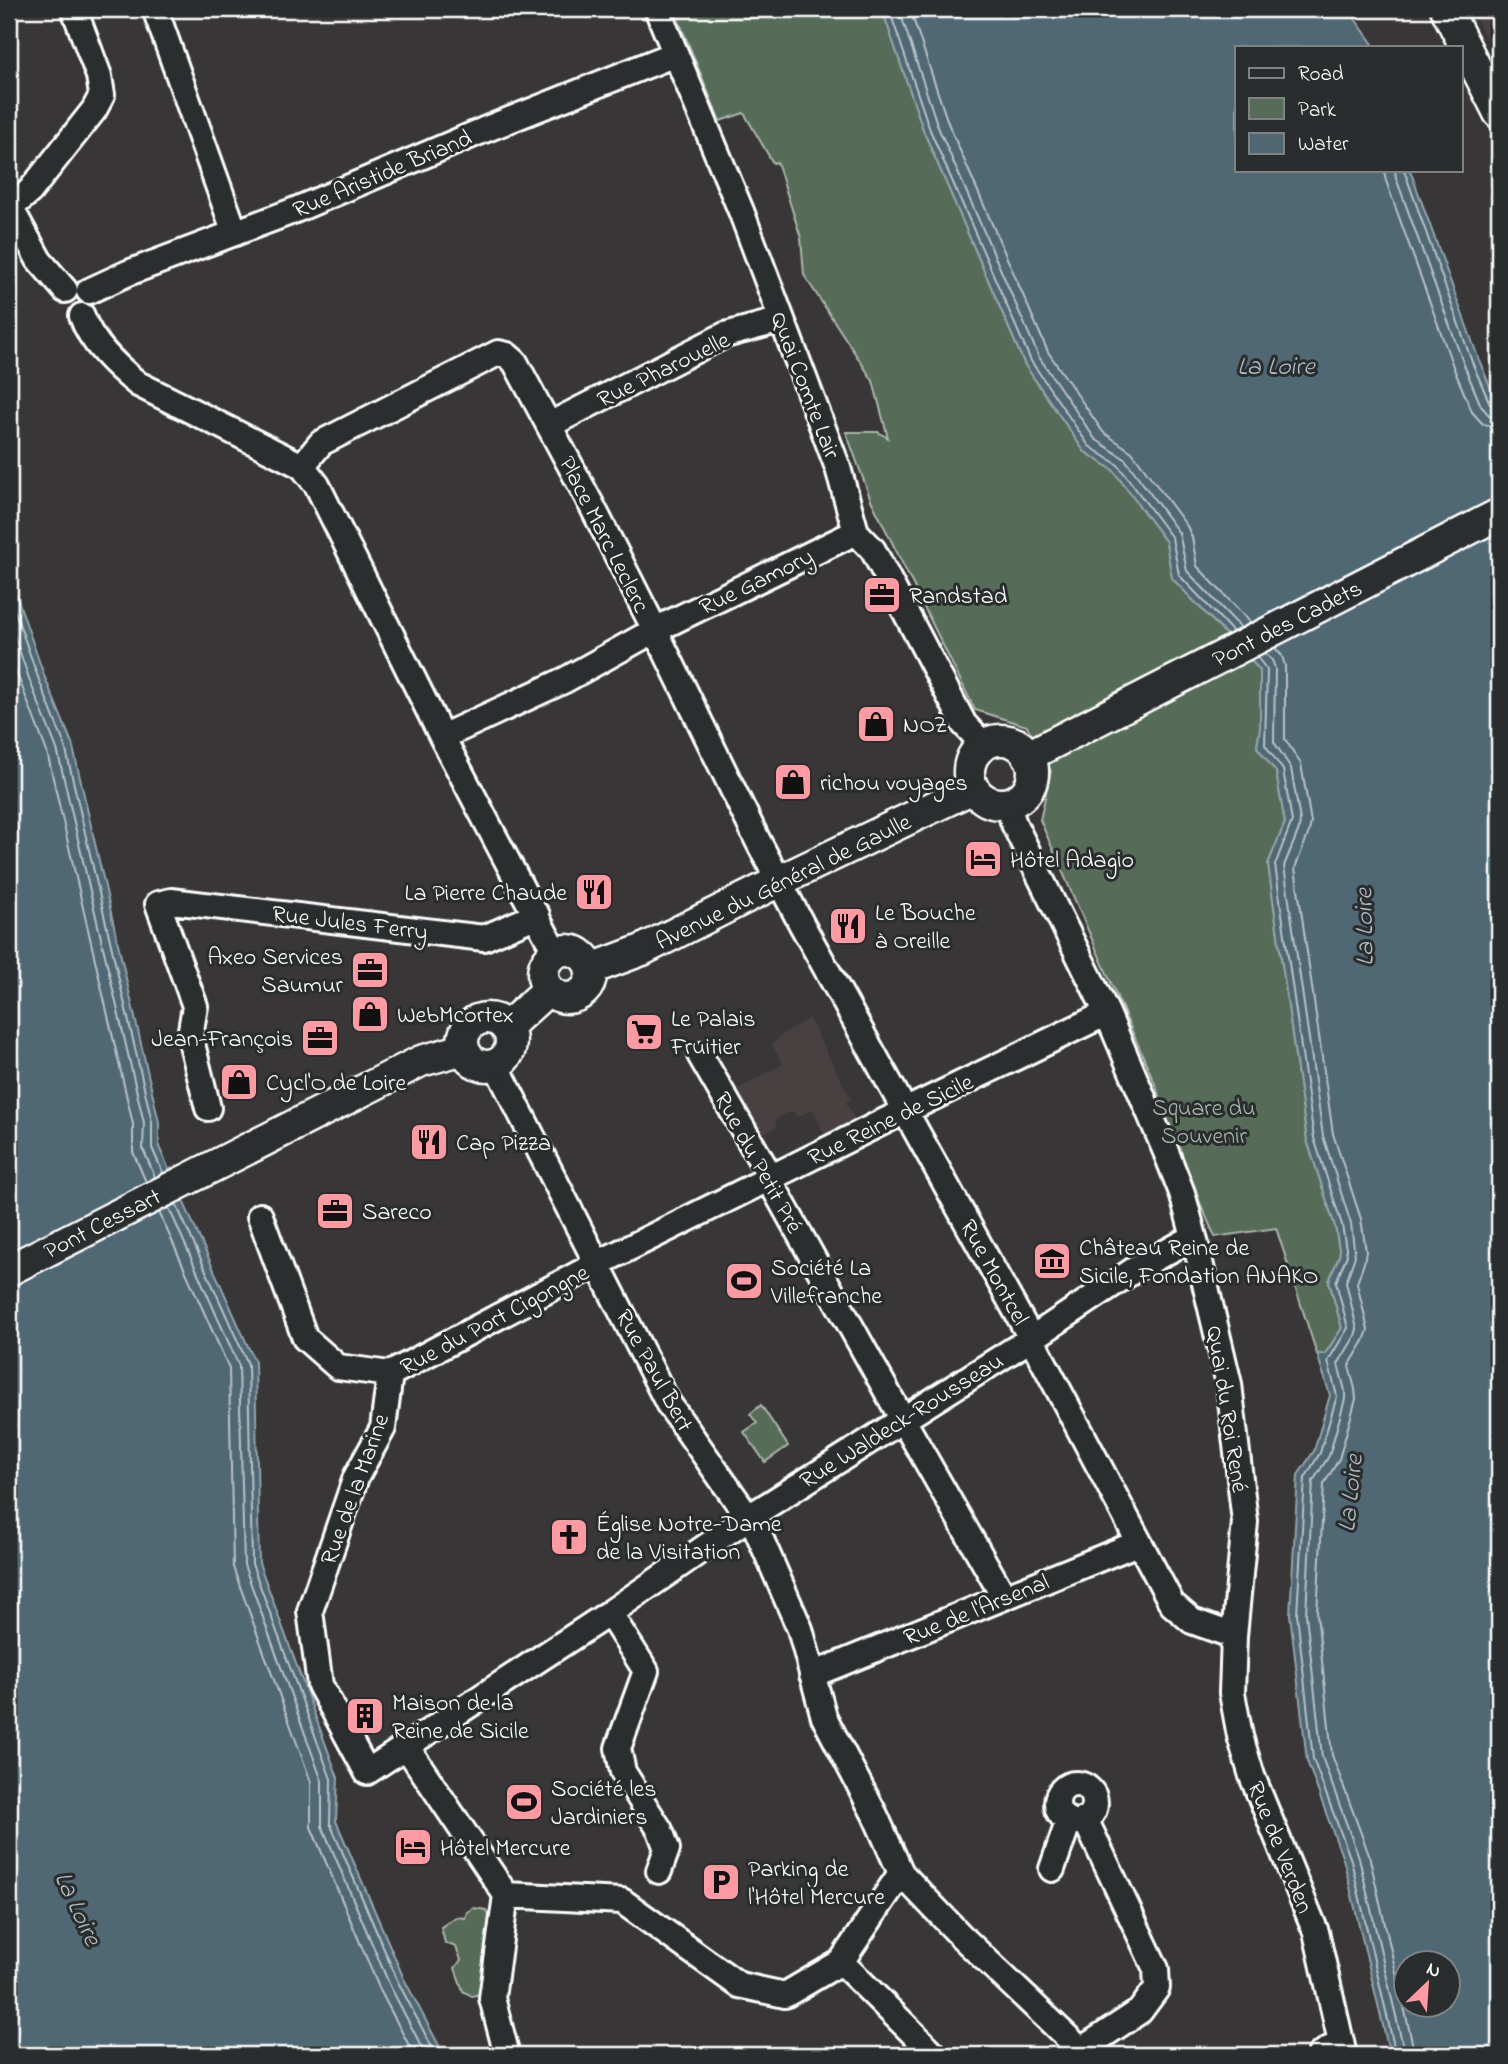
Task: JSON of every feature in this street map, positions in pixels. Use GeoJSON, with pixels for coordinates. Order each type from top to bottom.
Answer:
{"type":"FeatureCollection","features":[{"type":"Feature","properties":{"kind":"main road"},"geometry":{"type":"LineString","coordinates":[[1446,9],[1499,113]]}},
{"type":"Feature","properties":{"kind":"main road","name":"Pont des Cadets"},"geometry":{"type":"LineString","coordinates":[[1028,756],[1499,514]]}},
{"type":"Feature","properties":{"kind":"main road"},"geometry":{"type":"LineString","coordinates":[[1003,740],[1022,748],[1028,756],[1032,765],[1030,785],[1017,800],[997,804],[979,796],[973,788],[969,769],[971,760],[976,751],[984,745],[1003,740]]}},
{"type":"Feature","properties":{"kind":"main road","name":"Avenue du Général de Gaulle"},"geometry":{"type":"LineString","coordinates":[[591,969],[642,950],[973,788]]}},
{"type":"Feature","properties":{"kind":"main road"},"geometry":{"type":"LineString","coordinates":[[562,950],[577,952],[588,962],[591,969],[588,986],[582,993],[564,998],[548,990],[542,974],[549,958],[562,950]]}},
{"type":"Feature","properties":{"kind":"main road"},"geometry":{"type":"LineString","coordinates":[[506,1028],[548,990]]}},
{"type":"Feature","properties":{"kind":"main road"},"geometry":{"type":"LineString","coordinates":[[492,1019],[506,1028],[510,1035],[510,1049],[507,1056],[496,1065],[477,1064],[469,1058],[463,1041],[470,1026],[477,1021],[492,1019]]}},
{"type":"Feature","properties":{"kind":"main road","name":"Pont Cessart"},"geometry":{"type":"LineString","coordinates":[[9,1270],[421,1061],[464,1049]]}},
{"type":"Feature","properties":{"kind":"street"},"geometry":{"type":"LineString","coordinates":[[74,9],[99,76],[102,95],[94,110],[30,191],[9,206],[39,260],[77,291],[62,302],[66,310],[74,316],[82,316],[89,333],[120,369],[138,384],[302,466],[317,485],[442,737],[555,952]]}},
{"type":"Feature","properties":{"kind":"street"},"geometry":{"type":"LineString","coordinates":[[155,9],[235,233]]}},
{"type":"Feature","properties":{"kind":"street","name":"Quai Comte Lair"},"geometry":{"type":"LineString","coordinates":[[657,9],[741,211],[795,352],[838,468],[856,532],[873,550],[964,724],[984,745]]}},
{"type":"Feature","properties":{"kind":"street","name":"Rue Aristide Briand"},"geometry":{"type":"LineString","coordinates":[[77,291],[293,211],[484,130],[675,54]]}},
{"type":"Feature","properties":{"kind":"street","name":"Rue Pharouelle"},"geometry":{"type":"LineString","coordinates":[[550,428],[561,419],[725,335],[781,320]]}},
{"type":"Feature","properties":{"kind":"street","name":"Place Marc Leclerc"},"geometry":{"type":"LineString","coordinates":[[302,466],[321,443],[498,353],[507,355],[515,362],[550,428],[654,630],[565,680],[442,737]]}},
{"type":"Feature","properties":{"kind":"street","name":"Rue Gamory"},"geometry":{"type":"LineString","coordinates":[[654,630],[856,532]]}},
{"type":"Feature","properties":{"kind":"street","name":"Rue Montcel"},"geometry":{"type":"LineString","coordinates":[[654,630],[779,881],[1031,1338],[1172,1604],[1192,1622],[1234,1636]]}},
{"type":"Feature","properties":{"kind":"street","name":"Quai du Roi René"},"geometry":{"type":"LineString","coordinates":[[1007,803],[1014,824],[1107,1013],[1174,1172],[1194,1237],[1229,1384],[1245,1522],[1234,1636]]}},
{"type":"Feature","properties":{"kind":"street","name":"Rue Jules Ferry"},"geometry":{"type":"LineString","coordinates":[[208,1108],[190,1036],[195,1006],[158,904],[171,901],[484,938],[537,915]]}},
{"type":"Feature","properties":{"kind":"street","name":"Rue Reine de Sicile"},"geometry":{"type":"LineString","coordinates":[[597,1264],[1107,1013]]}},
{"type":"Feature","properties":{"kind":"street","name":"Rue du Petit Pré"},"geometry":{"type":"LineString","coordinates":[[700,1055],[1004,1597]]}},
{"type":"Feature","properties":{"kind":"street","name":"Rue Paul Bert"},"geometry":{"type":"LineString","coordinates":[[496,1065],[668,1403],[756,1528],[800,1629],[824,1717],[875,1815],[901,1873],[961,1937],[1083,2053]]}},
{"type":"Feature","properties":{"kind":"street"},"geometry":{"type":"LineString","coordinates":[[260,1216],[305,1338],[338,1367],[390,1374]]}},
{"type":"Feature","properties":{"kind":"street","name":"Rue Waldeck-Rousseau"},"geometry":{"type":"LineString","coordinates":[[367,1772],[614,1610],[749,1517],[1137,1268],[1194,1237]]}},
{"type":"Feature","properties":{"kind":"street","name":"Rue du Port Cigongne"},"geometry":{"type":"LineString","coordinates":[[390,1374],[597,1264]]}},
{"type":"Feature","properties":{"kind":"street","name":"Rue de la Marine"},"geometry":{"type":"LineString","coordinates":[[367,1772],[320,1685],[310,1611],[356,1477],[383,1428],[390,1374]]}},
{"type":"Feature","properties":{"kind":"street","name":"Rue de l'Arsenal"},"geometry":{"type":"LineString","coordinates":[[812,1675],[1138,1541]]}},
{"type":"Feature","properties":{"kind":"street"},"geometry":{"type":"LineString","coordinates":[[614,1610],[615,1622],[646,1671],[618,1748],[623,1772],[660,1830],[667,1849],[659,1871]]}},
{"type":"Feature","properties":{"kind":"street","name":"Rue de Verden"},"geometry":{"type":"LineString","coordinates":[[1234,1636],[1232,1693],[1240,1736],[1252,1776],[1316,1933],[1335,2052]]}},
{"type":"Feature","properties":{"kind":"street"},"geometry":{"type":"LineString","coordinates":[[406,1746],[506,1895],[492,1998],[507,2055]]}},
{"type":"Feature","properties":{"kind":"street"},"geometry":{"type":"LineString","coordinates":[[1052,1869],[1077,1820],[1156,1969],[1157,1988],[1140,2011],[1083,2053]]}},
{"type":"Feature","properties":{"kind":"street"},"geometry":{"type":"LineString","coordinates":[[506,1895],[622,1901],[739,1985],[785,1995],[841,1962],[901,1873]]}},
{"type":"Feature","properties":{"kind":"street"},"geometry":{"type":"LineString","coordinates":[[841,1962],[935,2055]]}},
{"type":"Feature","properties":{"kind":"shaded area"},"geometry":{"type":"Polygon","coordinates":[[[1471,9],[1499,9],[1499,63],[1471,9]]]}},
{"type":"Feature","properties":{"kind":"shaded area"},"geometry":{"type":"Polygon","coordinates":[[[809,1018],[851,1099],[846,1102],[856,1122],[825,1136],[813,1110],[797,1117],[793,1111],[775,1120],[777,1127],[763,1134],[736,1090],[783,1064],[772,1045],[780,1036],[809,1018]]]}},
{"type":"Feature","properties":{"kind":"green space","name":"Square du Souvenir"},"geometry":{"type":"Polygon","coordinates":[[[674,9],[882,9],[924,132],[1025,365],[1084,451],[1113,470],[1166,542],[1172,578],[1260,670],[1260,729],[1257,747],[1276,772],[1285,823],[1268,864],[1307,1140],[1335,1226],[1340,1254],[1329,1281],[1342,1328],[1325,1354],[1317,1354],[1276,1228],[1215,1237],[1169,1132],[1156,1086],[1040,820],[1051,771],[1027,726],[975,710],[871,500],[846,432],[878,432],[888,438],[873,381],[804,275],[801,238],[777,162],[773,163],[744,113],[720,121],[674,9]]]}},
{"type":"Feature","properties":{"kind":"green space"},"geometry":{"type":"Polygon","coordinates":[[[761,1405],[788,1446],[765,1462],[744,1432],[757,1423],[750,1414],[761,1405]]]}},
{"type":"Feature","properties":{"kind":"green space"},"geometry":{"type":"Polygon","coordinates":[[[474,1908],[486,1910],[490,1922],[485,1993],[472,1996],[463,1991],[455,1968],[461,1960],[456,1947],[445,1943],[441,1927],[456,1917],[465,1918],[467,1912],[474,1908]]]}},
{"type":"Feature","properties":{"kind":"water","name":"La Loire"},"geometry":{"type":"Polygon","coordinates":[[[882,9],[1348,9],[1374,46],[1235,46],[1235,172],[1411,172],[1499,408],[1499,2055],[1390,2055],[1344,1862],[1307,1761],[1290,1614],[1298,1475],[1314,1451],[1330,1395],[1317,1354],[1325,1354],[1342,1328],[1329,1281],[1340,1254],[1335,1226],[1307,1140],[1268,864],[1285,823],[1276,772],[1257,747],[1260,729],[1260,670],[1172,578],[1166,542],[1113,470],[1084,451],[1025,365],[924,132],[882,9]]]}},
{"type":"Feature","properties":{"kind":"water","name":"La Loire"},"geometry":{"type":"Polygon","coordinates":[[[9,574],[45,678],[72,743],[159,1122],[159,1147],[255,1362],[259,1563],[338,1778],[336,1821],[404,1979],[444,2055],[9,2055],[9,574]]]}},
{"type":"Feature","properties":{"kind":"place","name":"Randstad"},"geometry":{"type":"Point","coordinates":[882,595]}},
{"type":"Feature","properties":{"kind":"place","name":"NOZ"},"geometry":{"type":"Point","coordinates":[876,724]}},
{"type":"Feature","properties":{"kind":"place","name":"richou voyages"},"geometry":{"type":"Point","coordinates":[793,782]}},
{"type":"Feature","properties":{"kind":"place","name":"Hôtel Adagio"},"geometry":{"type":"Point","coordinates":[983,859]}},
{"type":"Feature","properties":{"kind":"place","name":"La Pierre Chaude"},"geometry":{"type":"Point","coordinates":[594,892]}},
{"type":"Feature","properties":{"kind":"place","name":"Le Bouche à Oreille"},"geometry":{"type":"Point","coordinates":[848,926]}},
{"type":"Feature","properties":{"kind":"place","name":"Axeo Services Saumur"},"geometry":{"type":"Point","coordinates":[370,970]}},
{"type":"Feature","properties":{"kind":"place","name":"WebMcortex"},"geometry":{"type":"Point","coordinates":[370,1014]}},
{"type":"Feature","properties":{"kind":"place","name":"Le Palais Fruitier"},"geometry":{"type":"Point","coordinates":[644,1032]}},
{"type":"Feature","properties":{"kind":"place","name":"Jean-François"},"geometry":{"type":"Point","coordinates":[320,1038]}},
{"type":"Feature","properties":{"kind":"place","name":"Cycl'O de Loire"},"geometry":{"type":"Point","coordinates":[239,1082]}},
{"type":"Feature","properties":{"kind":"place","name":"Cap Pizza"},"geometry":{"type":"Point","coordinates":[429,1142]}},
{"type":"Feature","properties":{"kind":"place","name":"Sareco"},"geometry":{"type":"Point","coordinates":[335,1211]}},
{"type":"Feature","properties":{"kind":"place","name":"Château Reine de Sicile, Fondation ANAKO"},"geometry":{"type":"Point","coordinates":[1052,1261]}},
{"type":"Feature","properties":{"kind":"place","name":"Société La Villefranche"},"geometry":{"type":"Point","coordinates":[744,1281]}},
{"type":"Feature","properties":{"kind":"place","name":"Église Notre-Dame de la Visitation"},"geometry":{"type":"Point","coordinates":[569,1537]}},
{"type":"Feature","properties":{"kind":"place","name":"Maison de la Reine de Sicile"},"geometry":{"type":"Point","coordinates":[365,1716]}},
{"type":"Feature","properties":{"kind":"place","name":"Société les Jardiniers"},"geometry":{"type":"Point","coordinates":[524,1802]}},
{"type":"Feature","properties":{"kind":"place","name":"Hôtel Mercure"},"geometry":{"type":"Point","coordinates":[413,1847]}},
{"type":"Feature","properties":{"kind":"place","name":"Parking de l'Hôtel Mercure"},"geometry":{"type":"Point","coordinates":[721,1882]}}]}
